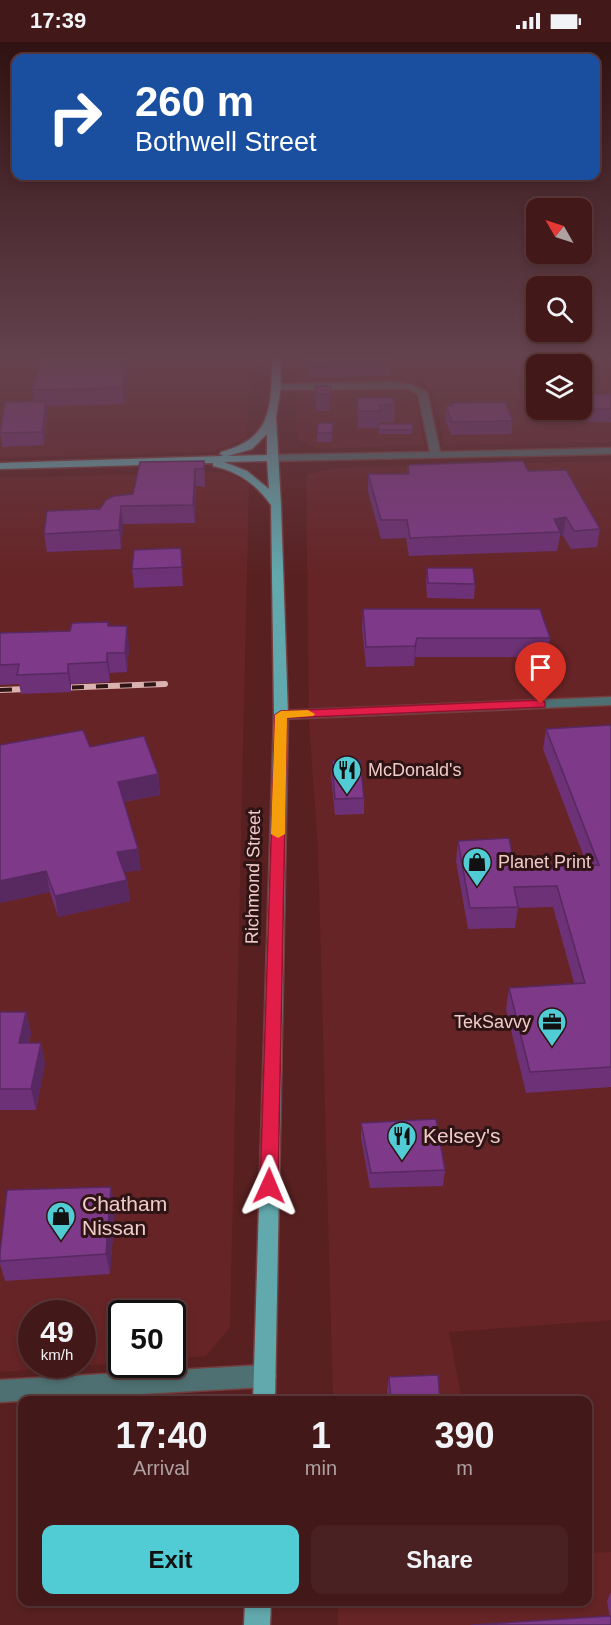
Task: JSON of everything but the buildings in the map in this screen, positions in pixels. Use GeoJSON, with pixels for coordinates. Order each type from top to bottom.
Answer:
{"type":"FeatureCollection","features":[{"type":"Feature","properties":{"kind":"main road"},"geometry":{"type":"LineString","coordinates":[[196,461],[249,447],[263,437],[266,429]]}},
{"type":"Feature","properties":{"kind":"main road","name":"Richmond Street"},"geometry":{"type":"LineString","coordinates":[[264,1396],[281,715],[276,505],[271,429]]}},
{"type":"Feature","properties":{"kind":"main road"},"geometry":{"type":"LineString","coordinates":[[0,466],[272,458]]}},
{"type":"Feature","properties":{"kind":"main road"},"geometry":{"type":"LineString","coordinates":[[196,461],[225,465],[249,475],[265,490],[276,505]]}},
{"type":"Feature","properties":{"kind":"main road"},"geometry":{"type":"LineString","coordinates":[[257,1625],[258,1606]]}},
{"type":"Feature","properties":{"kind":"street"},"geometry":{"type":"LineString","coordinates":[[430,429],[436,455]]}},
{"type":"Feature","properties":{"kind":"street"},"geometry":{"type":"LineString","coordinates":[[272,458],[611,450]]}},
{"type":"Feature","properties":{"kind":"street"},"geometry":{"type":"LineString","coordinates":[[281,715],[611,701]]}},
{"type":"Feature","properties":{"kind":"street"},"geometry":{"type":"LineString","coordinates":[[0,1391],[265,1376]]}},
{"type":"Feature","properties":{"kind":"shaded area"},"geometry":{"type":"Polygon","coordinates":[[[0,429],[247,429],[246,436],[232,445],[214,451],[0,458],[0,429]]]}},
{"type":"Feature","properties":{"kind":"shaded area"},"geometry":{"type":"Polygon","coordinates":[[[296,429],[422,429],[425,445],[318,449],[297,439],[296,429]]]}},
{"type":"Feature","properties":{"kind":"shaded area"},"geometry":{"type":"Polygon","coordinates":[[[441,429],[611,429],[611,442],[444,445],[441,429]]]}},
{"type":"Feature","properties":{"kind":"shaded area"},"geometry":{"type":"Polygon","coordinates":[[[611,461],[611,1320],[449,1332],[461,1396],[333,1396],[318,849],[309,722],[306,475],[352,467],[611,461]]]}},
{"type":"Feature","properties":{"kind":"shaded area"},"geometry":{"type":"Polygon","coordinates":[[[225,472],[249,484],[230,1327],[206,1356],[186,1358],[186,1300],[108,1300],[108,1364],[96,1365],[96,1300],[18,1300],[18,1371],[0,1372],[0,478],[225,472]]]}},
{"type":"Feature","properties":{"kind":"shaded area"},"geometry":{"type":"Polygon","coordinates":[[[611,1552],[611,1625],[338,1625],[338,1606],[592,1606],[592,1553],[611,1552]]]}},
{"type":"Feature","properties":{"kind":"railway"},"geometry":{"type":"LineString","coordinates":[[0,690],[165,684]]}},
{"type":"Feature","properties":{"kind":"slow traffic"},"geometry":{"type":"LineString","coordinates":[[278,834],[281,715],[308,714]]}},
{"type":"Feature","properties":{"kind":"place","name":"McDonald's"},"geometry":{"type":"Point","coordinates":[347,796]}},
{"type":"Feature","properties":{"kind":"place","name":"Planet Print"},"geometry":{"type":"Point","coordinates":[477,888]}},
{"type":"Feature","properties":{"kind":"place","name":"TekSavvy"},"geometry":{"type":"Point","coordinates":[552,1048]}},
{"type":"Feature","properties":{"kind":"place","name":"Kelsey's"},"geometry":{"type":"Point","coordinates":[402,1162]}},
{"type":"Feature","properties":{"kind":"place","name":"Chatham Nissan"},"geometry":{"type":"Point","coordinates":[61,1242]}},
{"type":"Feature","properties":{"kind":"route"},"geometry":{"type":"LineString","coordinates":[[269,1186],[281,715],[541,704]]}}]}
